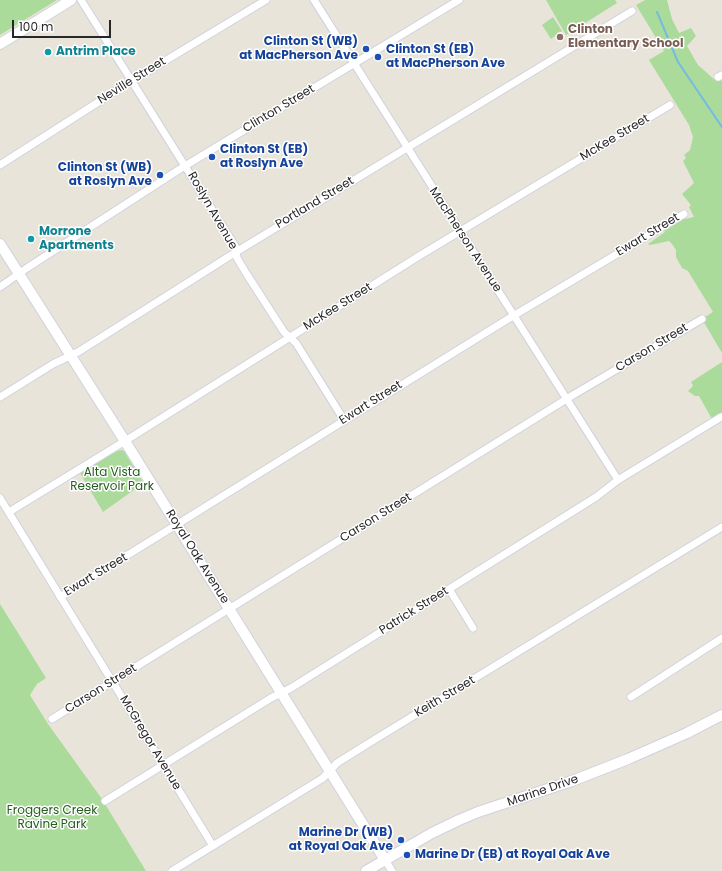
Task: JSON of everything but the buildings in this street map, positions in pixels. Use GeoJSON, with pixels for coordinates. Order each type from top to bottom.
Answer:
{"type":"FeatureCollection","features":[{"type":"Feature","properties":{"kind":"street"},"geometry":{"type":"LineString","coordinates":[[0,44],[71,0]]}},
{"type":"Feature","properties":{"kind":"street","name":"Roslyn Avenue"},"geometry":{"type":"LineString","coordinates":[[81,0],[234,245],[237,258],[246,273],[284,332],[296,343],[344,420]]}},
{"type":"Feature","properties":{"kind":"street","name":"Neville Street"},"geometry":{"type":"LineString","coordinates":[[0,166],[132,81],[266,0]]}},
{"type":"Feature","properties":{"kind":"street","name":"MacPherson Avenue"},"geometry":{"type":"LineString","coordinates":[[314,0],[618,480]]}},
{"type":"Feature","properties":{"kind":"street","name":"Clinton Street"},"geometry":{"type":"LineString","coordinates":[[0,287],[185,166],[459,0]]}},
{"type":"Feature","properties":{"kind":"street","name":"Portland Street"},"geometry":{"type":"LineString","coordinates":[[0,397],[53,364],[78,352],[236,252],[632,11]]}},
{"type":"Feature","properties":{"kind":"street","name":"McKee Street"},"geometry":{"type":"LineString","coordinates":[[9,512],[460,232],[670,105]]}},
{"type":"Feature","properties":{"kind":"street","name":"Ewart Street"},"geometry":{"type":"LineString","coordinates":[[60,597],[513,316],[684,214]]}},
{"type":"Feature","properties":{"kind":"street","name":"Royal Oak Avenue"},"geometry":{"type":"LineString","coordinates":[[0,244],[71,355],[392,871]]}},
{"type":"Feature","properties":{"kind":"street","name":"Carson Street"},"geometry":{"type":"LineString","coordinates":[[52,719],[567,400],[702,319]]}},
{"type":"Feature","properties":{"kind":"street","name":"Patrick Street"},"geometry":{"type":"LineString","coordinates":[[105,800],[449,589],[596,497],[618,480],[722,418]]}},
{"type":"Feature","properties":{"kind":"street","name":"McGregor Avenue"},"geometry":{"type":"LineString","coordinates":[[0,498],[213,846]]}},
{"type":"Feature","properties":{"kind":"street","name":"Keith Street"},"geometry":{"type":"LineString","coordinates":[[172,871],[323,778],[337,763],[722,527]]}},
{"type":"Feature","properties":{"kind":"street"},"geometry":{"type":"LineString","coordinates":[[449,589],[473,628]]}},
{"type":"Feature","properties":{"kind":"street"},"geometry":{"type":"LineString","coordinates":[[631,697],[722,638]]}},
{"type":"Feature","properties":{"kind":"street","name":"Marine Drive"},"geometry":{"type":"LineString","coordinates":[[366,871],[432,833],[459,820],[628,760],[690,732],[722,715]]}},
{"type":"Feature","properties":{"kind":"green space"},"geometry":{"type":"Polygon","coordinates":[[[0,0],[57,0],[0,35],[0,0]]]}},
{"type":"Feature","properties":{"kind":"green space"},"geometry":{"type":"Polygon","coordinates":[[[546,0],[615,0],[617,3],[566,35],[546,0]]]}},
{"type":"Feature","properties":{"kind":"green space"},"geometry":{"type":"Polygon","coordinates":[[[645,0],[667,0],[672,19],[679,33],[691,28],[696,36],[687,46],[698,65],[716,81],[722,81],[722,353],[702,319],[713,312],[688,271],[682,268],[676,257],[676,250],[672,244],[669,241],[650,245],[648,244],[665,232],[664,230],[680,220],[694,217],[689,207],[691,205],[682,194],[694,183],[683,161],[686,158],[684,155],[690,150],[693,137],[689,125],[649,60],[664,51],[636,5],[645,0]]]}},
{"type":"Feature","properties":{"kind":"green space"},"geometry":{"type":"Polygon","coordinates":[[[553,17],[562,31],[551,39],[542,25],[553,17]]]}},
{"type":"Feature","properties":{"kind":"green space"},"geometry":{"type":"Polygon","coordinates":[[[722,362],[722,413],[712,419],[699,396],[695,396],[688,391],[693,386],[691,382],[722,362]]]}},
{"type":"Feature","properties":{"kind":"green space","name":"Alta Vista Reservoir Park"},"geometry":{"type":"Polygon","coordinates":[[[122,450],[144,484],[103,512],[80,473],[117,451],[122,450]]]}},
{"type":"Feature","properties":{"kind":"green space","name":"Froggers Creek Ravine Park"},"geometry":{"type":"Polygon","coordinates":[[[0,604],[46,678],[37,684],[30,695],[48,724],[102,799],[146,871],[0,871],[0,604]]]}},
{"type":"Feature","properties":{"kind":"waterway"},"geometry":{"type":"LineString","coordinates":[[657,12],[678,62],[722,127]]}},
{"type":"Feature","properties":{"kind":"place","name":"Clinton Elementary School"},"geometry":{"type":"Point","coordinates":[560,37]}},
{"type":"Feature","properties":{"kind":"place","name":"Clinton St (WB) at MacPherson Ave"},"geometry":{"type":"Point","coordinates":[366,49]}},
{"type":"Feature","properties":{"kind":"place","name":"Antrim Place"},"geometry":{"type":"Point","coordinates":[48,52]}},
{"type":"Feature","properties":{"kind":"place","name":"Clinton St (EB) at MacPherson Ave"},"geometry":{"type":"Point","coordinates":[378,57]}},
{"type":"Feature","properties":{"kind":"place","name":"Clinton St (EB) at Roslyn Ave"},"geometry":{"type":"Point","coordinates":[212,157]}},
{"type":"Feature","properties":{"kind":"place","name":"Clinton St (WB) at Roslyn Ave"},"geometry":{"type":"Point","coordinates":[160,175]}},
{"type":"Feature","properties":{"kind":"place","name":"Morrone Apartments"},"geometry":{"type":"Point","coordinates":[31,239]}},
{"type":"Feature","properties":{"kind":"place","name":"Marine Dr (WB) at Royal Oak Ave"},"geometry":{"type":"Point","coordinates":[401,840]}},
{"type":"Feature","properties":{"kind":"place","name":"Marine Dr (EB) at Royal Oak Ave"},"geometry":{"type":"Point","coordinates":[407,855]}}]}
